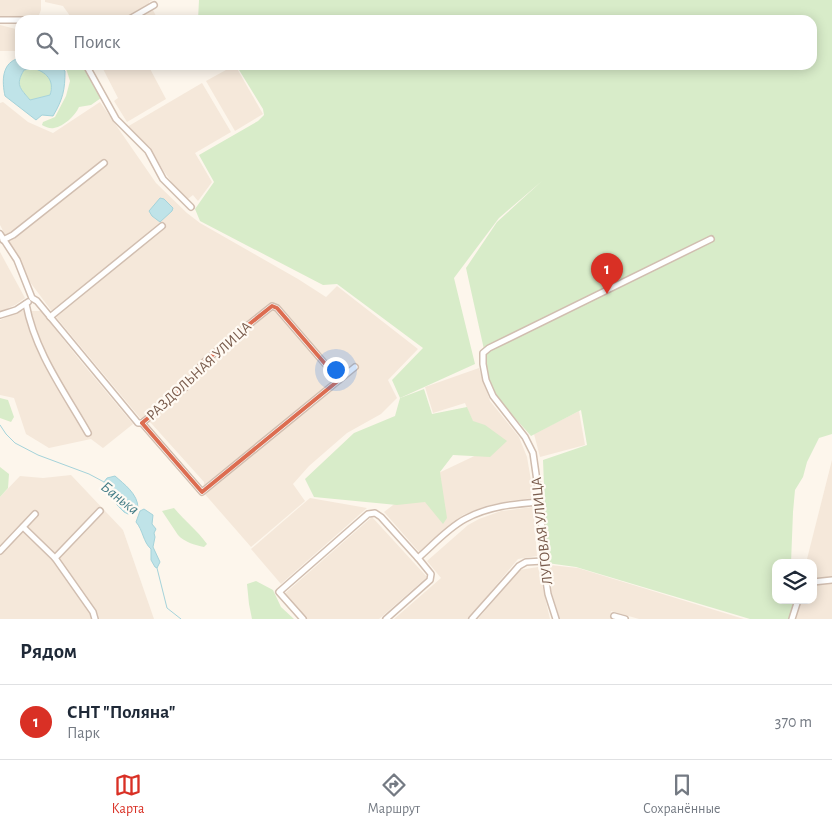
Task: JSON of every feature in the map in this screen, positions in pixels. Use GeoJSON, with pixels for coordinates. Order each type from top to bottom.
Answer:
{"type":"FeatureCollection","features":[{"type":"Feature","properties":{"kind":"street"},"geometry":{"type":"LineString","coordinates":[[137,15],[154,5]]}},
{"type":"Feature","properties":{"kind":"street"},"geometry":{"type":"LineString","coordinates":[[0,20],[15,20]]}},
{"type":"Feature","properties":{"kind":"street"},"geometry":{"type":"LineString","coordinates":[[89,70],[116,119],[148,150],[163,178],[191,207]]}},
{"type":"Feature","properties":{"kind":"street"},"geometry":{"type":"LineString","coordinates":[[3,240],[104,163]]}},
{"type":"Feature","properties":{"kind":"street"},"geometry":{"type":"LineString","coordinates":[[50,317],[162,226]]}},
{"type":"Feature","properties":{"kind":"street"},"geometry":{"type":"LineString","coordinates":[[0,234],[17,260],[32,298],[37,301],[138,423],[142,424],[202,492],[356,367]]}},
{"type":"Feature","properties":{"kind":"street","name":"ЛУГОВАЯ УЛИЦА"},"geometry":{"type":"LineString","coordinates":[[556,619],[548,594],[535,463],[529,443],[494,396],[486,380],[482,357],[485,351],[711,240]]}},
{"type":"Feature","properties":{"kind":"street"},"geometry":{"type":"LineString","coordinates":[[0,315],[26,304],[32,298]]}},
{"type":"Feature","properties":{"kind":"street"},"geometry":{"type":"LineString","coordinates":[[26,304],[29,322],[40,351],[88,433]]}},
{"type":"Feature","properties":{"kind":"street","name":"РАЗДОЛЬНАЯ УЛИЦА"},"geometry":{"type":"LineString","coordinates":[[142,424],[187,386],[203,363],[272,306],[277,308],[339,380]]}},
{"type":"Feature","properties":{"kind":"street"},"geometry":{"type":"LineString","coordinates":[[418,558],[464,520],[479,512],[494,507],[540,502]]}},
{"type":"Feature","properties":{"kind":"street"},"geometry":{"type":"LineString","coordinates":[[55,558],[100,511]]}},
{"type":"Feature","properties":{"kind":"street"},"geometry":{"type":"LineString","coordinates":[[303,619],[279,592],[368,514],[375,513],[381,517],[431,574],[430,580],[386,619]]}},
{"type":"Feature","properties":{"kind":"street"},"geometry":{"type":"LineString","coordinates":[[0,551],[36,514]]}},
{"type":"Feature","properties":{"kind":"street"},"geometry":{"type":"LineString","coordinates":[[23,527],[55,558],[96,619]]}},
{"type":"Feature","properties":{"kind":"street"},"geometry":{"type":"LineString","coordinates":[[472,619],[519,566],[526,562],[544,561]]}},
{"type":"Feature","properties":{"kind":"street"},"geometry":{"type":"LineString","coordinates":[[817,582],[832,580]]}},
{"type":"Feature","properties":{"kind":"street"},"geometry":{"type":"LineString","coordinates":[[792,619],[797,604]]}},
{"type":"Feature","properties":{"kind":"street"},"geometry":{"type":"LineString","coordinates":[[614,616],[625,619]]}},
{"type":"Feature","properties":{"kind":"highlighted area"},"geometry":{"type":"Polygon","coordinates":[[[272,306],[277,308],[339,380],[202,492],[142,423],[187,386],[203,363],[232,338],[272,306]]]}},
{"type":"Feature","properties":{"kind":"shaded area"},"geometry":{"type":"Polygon","coordinates":[[[0,0],[41,0],[39,15],[0,17],[0,0]]]}},
{"type":"Feature","properties":{"kind":"shaded area"},"geometry":{"type":"Polygon","coordinates":[[[45,0],[153,0],[149,2],[156,15],[69,15],[63,6],[45,2],[45,0]]]}},
{"type":"Feature","properties":{"kind":"shaded area"},"geometry":{"type":"Polygon","coordinates":[[[0,25],[15,29],[15,51],[0,51],[0,25]]]}},
{"type":"Feature","properties":{"kind":"shaded area"},"geometry":{"type":"Polygon","coordinates":[[[104,70],[151,70],[166,99],[127,122],[114,101],[118,98],[104,70]]]}},
{"type":"Feature","properties":{"kind":"shaded area"},"geometry":{"type":"Polygon","coordinates":[[[226,70],[238,70],[263,114],[235,131],[206,81],[226,70]]]}},
{"type":"Feature","properties":{"kind":"shaded area"},"geometry":{"type":"Polygon","coordinates":[[[202,83],[231,132],[195,153],[212,182],[198,201],[193,195],[185,201],[163,170],[150,147],[127,127],[202,83]]]}},
{"type":"Feature","properties":{"kind":"shaded area"},"geometry":{"type":"Polygon","coordinates":[[[3,102],[28,122],[53,133],[100,102],[156,183],[187,213],[200,223],[326,297],[337,286],[418,349],[388,380],[397,398],[381,414],[347,433],[309,466],[293,484],[305,501],[251,547],[203,492],[204,482],[151,423],[140,418],[56,317],[30,282],[0,225],[0,103],[3,102]]]}},
{"type":"Feature","properties":{"kind":"shaded area"},"geometry":{"type":"Polygon","coordinates":[[[0,252],[25,298],[0,312],[0,252]]]}},
{"type":"Feature","properties":{"kind":"shaded area"},"geometry":{"type":"Polygon","coordinates":[[[20,311],[41,311],[133,424],[103,448],[91,439],[49,448],[26,434],[14,398],[0,395],[0,320],[20,311]]]}},
{"type":"Feature","properties":{"kind":"shaded area"},"geometry":{"type":"Polygon","coordinates":[[[479,368],[490,401],[519,437],[527,457],[534,498],[486,506],[463,515],[419,552],[384,512],[428,478],[485,451],[465,403],[433,413],[425,387],[479,368]]]}},
{"type":"Feature","properties":{"kind":"shaded area"},"geometry":{"type":"Polygon","coordinates":[[[579,411],[585,445],[540,457],[534,434],[579,411]]]}},
{"type":"Feature","properties":{"kind":"shaded area"},"geometry":{"type":"Polygon","coordinates":[[[832,460],[832,619],[796,619],[800,604],[817,604],[817,559],[807,559],[832,460]]]}},
{"type":"Feature","properties":{"kind":"shaded area"},"geometry":{"type":"Polygon","coordinates":[[[71,475],[123,530],[154,619],[0,619],[0,497],[20,476],[43,478],[71,475]]]}},
{"type":"Feature","properties":{"kind":"shaded area"},"geometry":{"type":"Polygon","coordinates":[[[310,498],[367,508],[281,584],[251,549],[310,498]]]}},
{"type":"Feature","properties":{"kind":"shaded area"},"geometry":{"type":"Polygon","coordinates":[[[533,507],[537,556],[518,559],[468,619],[394,619],[441,578],[427,561],[468,525],[501,511],[533,507]]]}},
{"type":"Feature","properties":{"kind":"shaded area"},"geometry":{"type":"Polygon","coordinates":[[[372,517],[427,577],[379,619],[304,619],[282,596],[372,517]]]}},
{"type":"Feature","properties":{"kind":"shaded area"},"geometry":{"type":"Polygon","coordinates":[[[550,565],[578,568],[744,619],[639,619],[611,611],[610,618],[613,619],[560,619],[552,593],[550,565]]]}},
{"type":"Feature","properties":{"kind":"shaded area"},"geometry":{"type":"Polygon","coordinates":[[[538,567],[550,619],[478,619],[519,570],[538,567]]]}},
{"type":"Feature","properties":{"kind":"green space"},"geometry":{"type":"Polygon","coordinates":[[[199,0],[832,0],[832,434],[819,438],[807,462],[803,477],[795,490],[791,559],[772,559],[772,604],[794,604],[789,619],[750,619],[576,567],[547,563],[543,460],[587,445],[581,410],[531,436],[507,409],[499,399],[488,378],[485,354],[466,268],[497,222],[542,181],[499,218],[454,278],[475,364],[400,398],[392,380],[423,348],[337,284],[323,285],[200,221],[195,209],[214,182],[199,155],[258,121],[264,115],[263,109],[239,70],[817,70],[817,15],[198,15],[199,0]]]}},
{"type":"Feature","properties":{"kind":"green space"},"geometry":{"type":"Polygon","coordinates":[[[24,70],[43,71],[52,82],[50,95],[30,100],[21,89],[19,83],[24,70]]]}},
{"type":"Feature","properties":{"kind":"green space"},"geometry":{"type":"Polygon","coordinates":[[[67,70],[86,70],[101,98],[91,105],[79,107],[72,117],[62,125],[50,128],[42,125],[43,122],[55,117],[66,96],[70,81],[67,70]]]}},
{"type":"Feature","properties":{"kind":"green space"},"geometry":{"type":"Polygon","coordinates":[[[424,389],[432,414],[467,407],[473,421],[485,425],[507,441],[490,457],[453,455],[440,472],[447,518],[443,524],[425,502],[397,505],[314,497],[305,479],[354,433],[395,416],[400,398],[424,389]]]}},
{"type":"Feature","properties":{"kind":"green space"},"geometry":{"type":"Polygon","coordinates":[[[0,398],[8,400],[14,417],[11,422],[0,418],[0,398]]]}},
{"type":"Feature","properties":{"kind":"green space"},"geometry":{"type":"Polygon","coordinates":[[[0,467],[9,474],[8,488],[0,497],[0,467]]]}},
{"type":"Feature","properties":{"kind":"green space"},"geometry":{"type":"Polygon","coordinates":[[[174,508],[207,544],[204,547],[186,541],[178,535],[162,511],[174,508]]]}},
{"type":"Feature","properties":{"kind":"green space"},"geometry":{"type":"Polygon","coordinates":[[[256,581],[273,590],[281,607],[294,619],[252,619],[247,584],[256,581]]]}},
{"type":"Feature","properties":{"kind":"water"},"geometry":{"type":"Polygon","coordinates":[[[15,60],[15,70],[24,70],[19,83],[21,89],[30,100],[50,95],[50,81],[45,74],[38,70],[65,71],[63,94],[53,116],[42,115],[36,120],[5,96],[3,79],[9,64],[15,60]]]}},
{"type":"Feature","properties":{"kind":"water"},"geometry":{"type":"Polygon","coordinates":[[[160,198],[164,199],[173,208],[160,222],[149,211],[160,198]]]}},
{"type":"Feature","properties":{"kind":"water"},"geometry":{"type":"Polygon","coordinates":[[[115,476],[136,498],[138,508],[128,514],[117,505],[117,495],[108,491],[104,482],[107,478],[115,476]]]}},
{"type":"Feature","properties":{"kind":"water"},"geometry":{"type":"Polygon","coordinates":[[[144,509],[153,515],[152,524],[156,529],[153,547],[160,562],[157,568],[151,560],[151,549],[136,522],[140,511],[144,509]]]}},
{"type":"Feature","properties":{"kind":"waterway","name":"Банька"},"geometry":{"type":"LineString","coordinates":[[0,425],[15,443],[38,455],[89,474],[104,482]]}},
{"type":"Feature","properties":{"kind":"waterway","name":"Банька"},"geometry":{"type":"LineString","coordinates":[[157,568],[167,608],[181,619]]}},
{"type":"Feature","properties":{"kind":"place","name":"СНТ \"Поляна\""},"geometry":{"type":"Point","coordinates":[607,294]}}]}
